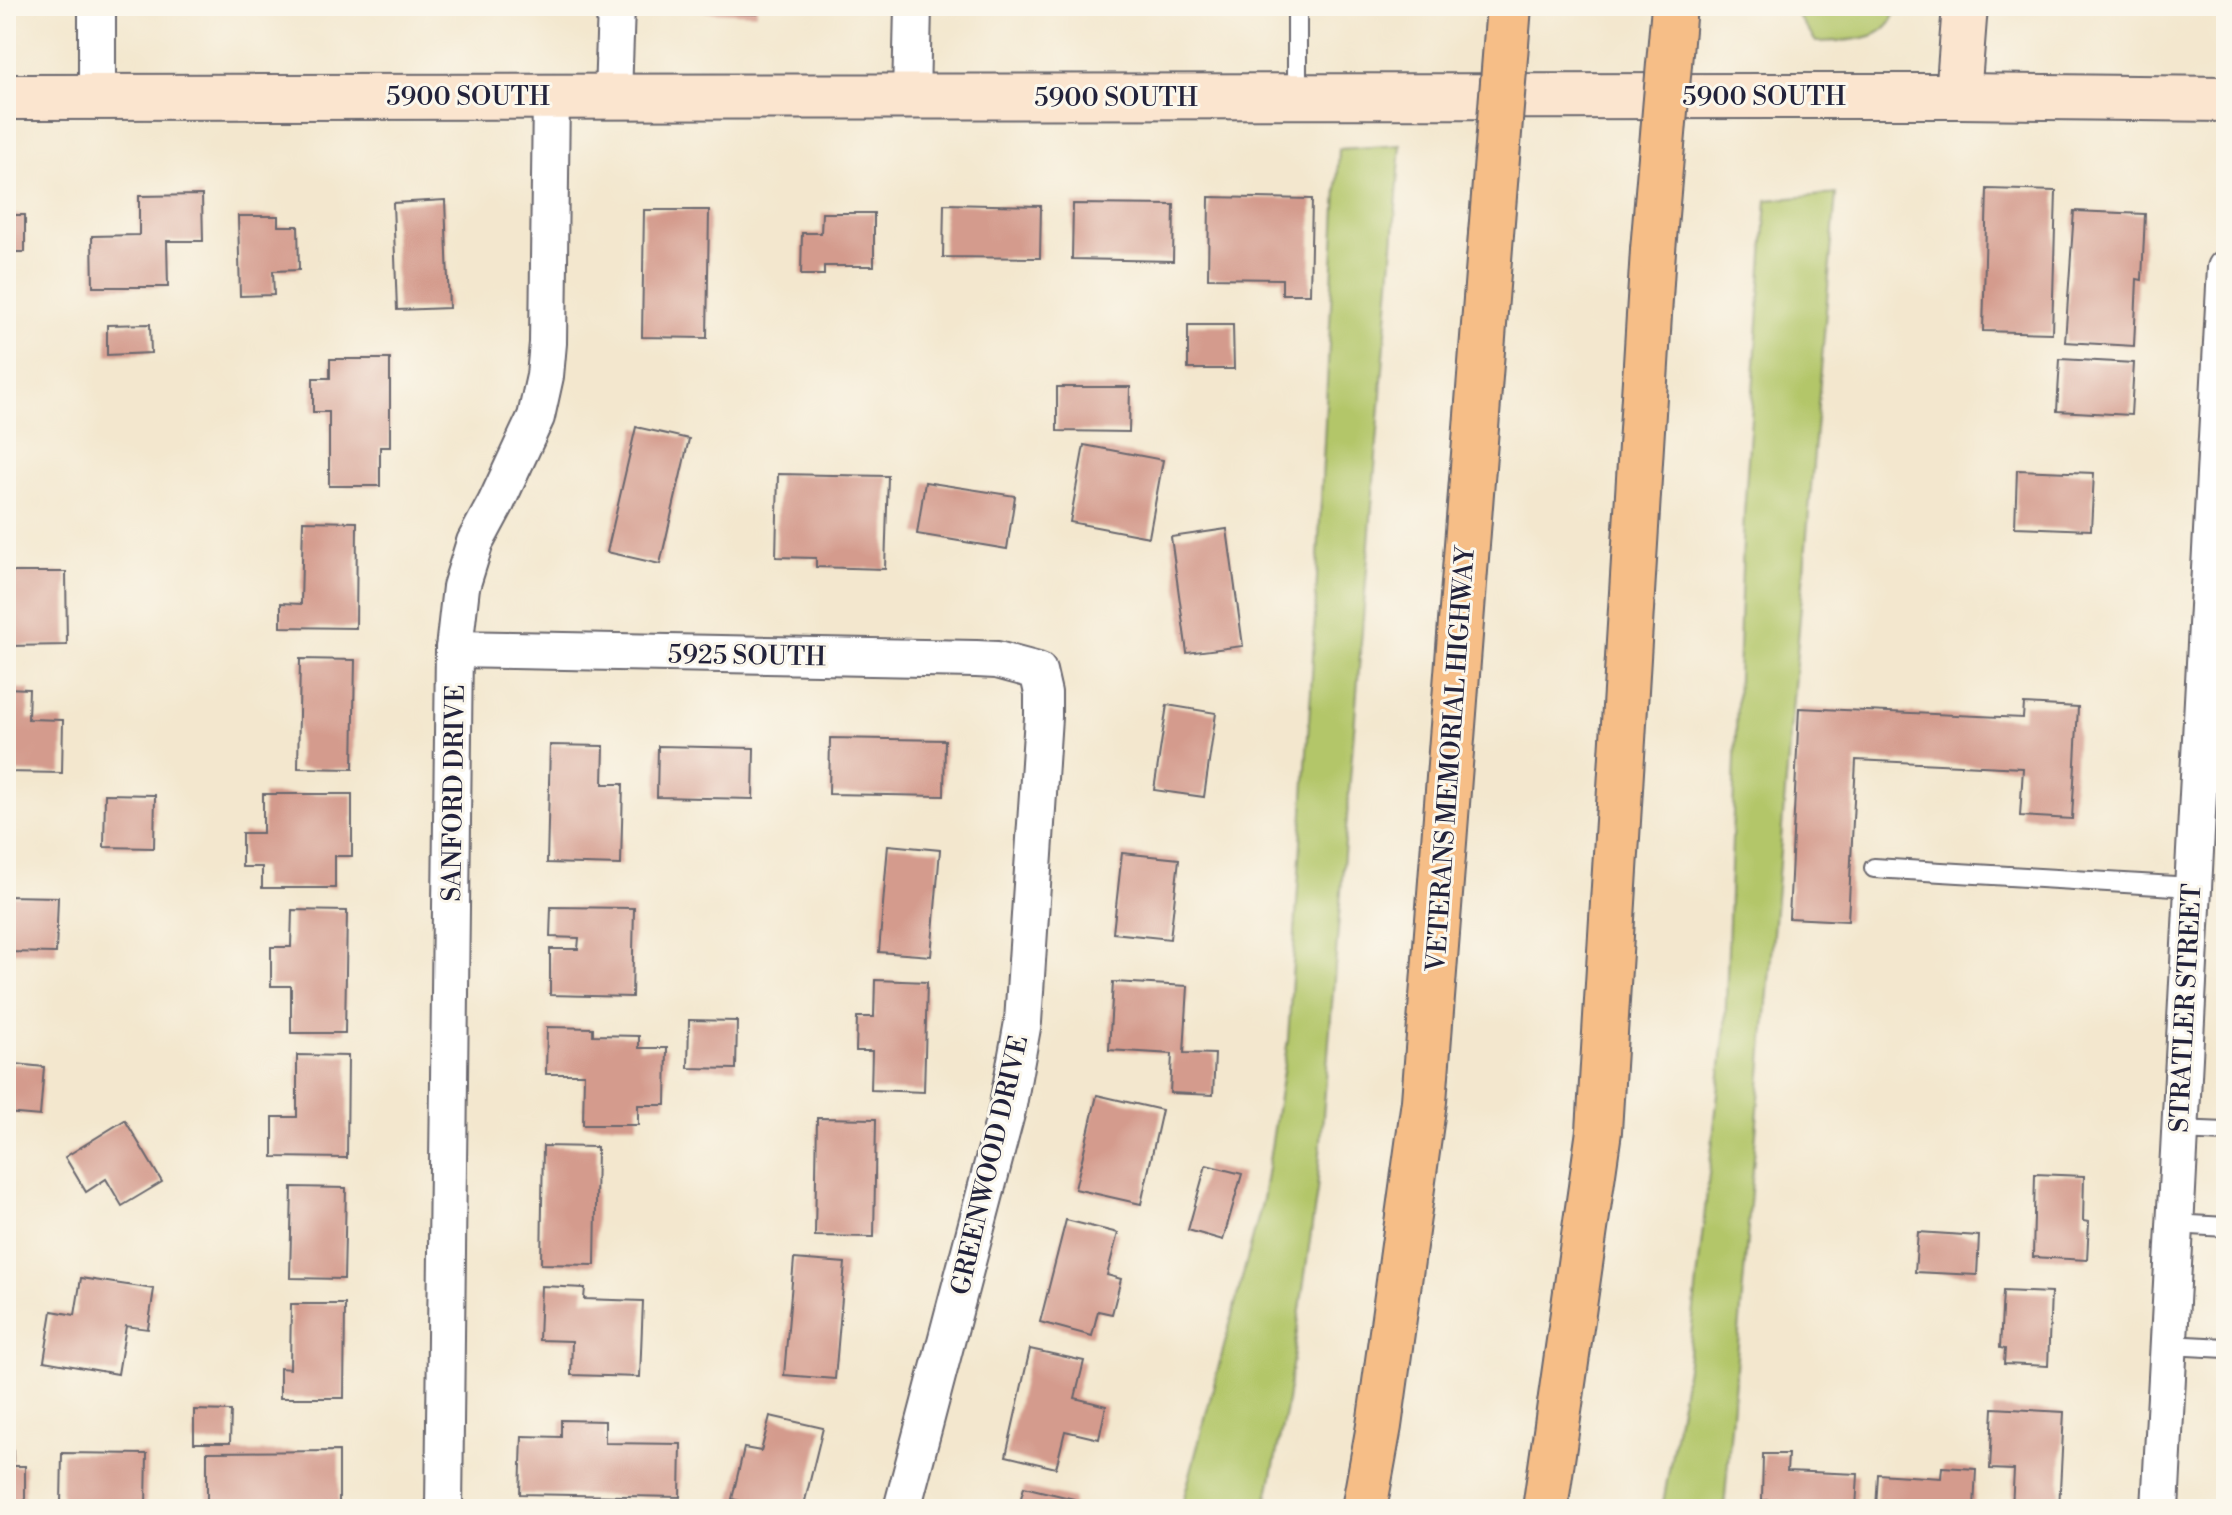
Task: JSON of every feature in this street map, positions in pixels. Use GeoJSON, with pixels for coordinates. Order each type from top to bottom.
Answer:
{"type":"FeatureCollection","features":[{"type":"Feature","properties":{"kind":"highway","name":"VETERANS MEMORIAL HIGHWAY"},"geometry":{"type":"LineString","coordinates":[[1364,1509],[1379,1426],[1424,1101],[1509,6]]}},
{"type":"Feature","properties":{"kind":"highway"},"geometry":{"type":"LineString","coordinates":[[1545,1509],[1599,1131],[1653,250],[1674,6]]}},
{"type":"Feature","properties":{"kind":"highway"},"geometry":{"type":"LineString","coordinates":[[1351,1509],[1379,1426]]}},
{"type":"Feature","properties":{"kind":"street"},"geometry":{"type":"LineString","coordinates":[[97,6],[97,97]]}},
{"type":"Feature","properties":{"kind":"street"},"geometry":{"type":"LineString","coordinates":[[613,96],[616,6]]}},
{"type":"Feature","properties":{"kind":"street"},"geometry":{"type":"LineString","coordinates":[[911,98],[913,6]]}},
{"type":"Feature","properties":{"kind":"street"},"geometry":{"type":"LineString","coordinates":[[1958,96],[1965,6]]}},
{"type":"Feature","properties":{"kind":"street","name":"SANFORD DRIVE"},"geometry":{"type":"LineString","coordinates":[[444,1509],[454,649],[461,587],[475,542],[536,417],[545,376],[551,96]]}},
{"type":"Feature","properties":{"kind":"street","name":"5900 SOUTH"},"geometry":{"type":"LineString","coordinates":[[6,97],[1958,96],[2226,99]]}},
{"type":"Feature","properties":{"kind":"street","name":"STRATLER STREET"},"geometry":{"type":"LineString","coordinates":[[2160,1509],[2226,268]]}},
{"type":"Feature","properties":{"kind":"street","name":"5925 SOUTH"},"geometry":{"type":"LineString","coordinates":[[454,649],[976,659],[997,660],[1038,671]]}},
{"type":"Feature","properties":{"kind":"street","name":"GREENWOOD DRIVE"},"geometry":{"type":"LineString","coordinates":[[902,1509],[1007,1110],[1019,1051],[1043,730],[1043,693],[1038,671]]}},
{"type":"Feature","properties":{"kind":"lane"},"geometry":{"type":"LineString","coordinates":[[1297,6],[1297,97]]}},
{"type":"Feature","properties":{"kind":"lane"},"geometry":{"type":"LineString","coordinates":[[1874,868],[2192,887]]}},
{"type":"Feature","properties":{"kind":"lane"},"geometry":{"type":"LineString","coordinates":[[2178,1130],[2226,1132]]}},
{"type":"Feature","properties":{"kind":"lane"},"geometry":{"type":"LineString","coordinates":[[2174,1224],[2226,1227]]}},
{"type":"Feature","properties":{"kind":"lane"},"geometry":{"type":"LineString","coordinates":[[2168,1345],[2226,1348]]}},
{"type":"Feature","properties":{"kind":"green space"},"geometry":{"type":"Polygon","coordinates":[[[1791,6],[1896,6],[1886,27],[1877,34],[1854,40],[1816,42],[1791,6]]]}},
{"type":"Feature","properties":{"kind":"green space"},"geometry":{"type":"Polygon","coordinates":[[[1401,145],[1317,1191],[1286,1408],[1265,1509],[1181,1509],[1263,1199],[1288,1039],[1312,675],[1339,149],[1401,145]]]}},
{"type":"Feature","properties":{"kind":"green space"},"geometry":{"type":"Polygon","coordinates":[[[1836,194],[1724,1509],[1662,1509],[1688,1362],[1725,1030],[1744,513],[1767,200],[1836,194]]]}},
{"type":"Feature","properties":{"kind":"building"},"geometry":{"type":"Polygon","coordinates":[[[705,6],[757,6],[757,14],[705,12],[705,6]]]}},
{"type":"Feature","properties":{"kind":"building"},"geometry":{"type":"Polygon","coordinates":[[[1987,189],[2056,191],[2052,333],[1983,331],[1987,189]]]}},
{"type":"Feature","properties":{"kind":"building"},"geometry":{"type":"Polygon","coordinates":[[[202,195],[203,241],[167,241],[168,287],[93,287],[92,236],[139,235],[139,196],[202,195]]]}},
{"type":"Feature","properties":{"kind":"building"},"geometry":{"type":"Polygon","coordinates":[[[1209,197],[1312,199],[1310,294],[1282,294],[1282,279],[1208,278],[1209,197]]]}},
{"type":"Feature","properties":{"kind":"building"},"geometry":{"type":"Polygon","coordinates":[[[445,200],[449,308],[397,310],[393,203],[445,200]]]}},
{"type":"Feature","properties":{"kind":"building"},"geometry":{"type":"Polygon","coordinates":[[[944,204],[1041,206],[1040,258],[943,257],[944,204]]]}},
{"type":"Feature","properties":{"kind":"building"},"geometry":{"type":"Polygon","coordinates":[[[1073,204],[1174,205],[1173,261],[1072,259],[1073,204]]]}},
{"type":"Feature","properties":{"kind":"building"},"geometry":{"type":"Polygon","coordinates":[[[644,210],[709,210],[707,338],[642,337],[644,210]]]}},
{"type":"Feature","properties":{"kind":"building"},"geometry":{"type":"Polygon","coordinates":[[[2074,211],[2145,214],[2142,280],[2137,279],[2134,346],[2065,342],[2074,211]]]}},
{"type":"Feature","properties":{"kind":"building"},"geometry":{"type":"Polygon","coordinates":[[[822,213],[874,213],[874,266],[824,266],[824,275],[801,275],[802,233],[821,233],[822,213]]]}},
{"type":"Feature","properties":{"kind":"building"},"geometry":{"type":"Polygon","coordinates":[[[6,215],[25,215],[25,252],[6,252],[6,215]]]}},
{"type":"Feature","properties":{"kind":"building"},"geometry":{"type":"Polygon","coordinates":[[[238,216],[278,216],[278,226],[298,226],[299,270],[273,271],[274,295],[240,296],[238,216]]]}},
{"type":"Feature","properties":{"kind":"building"},"geometry":{"type":"Polygon","coordinates":[[[150,324],[151,353],[107,355],[107,325],[150,324]]]}},
{"type":"Feature","properties":{"kind":"building"},"geometry":{"type":"Polygon","coordinates":[[[1188,325],[1233,325],[1234,369],[1188,369],[1188,325]]]}},
{"type":"Feature","properties":{"kind":"building"},"geometry":{"type":"Polygon","coordinates":[[[330,359],[390,359],[390,447],[380,447],[380,486],[329,486],[329,412],[313,412],[313,378],[330,378],[330,359]]]}},
{"type":"Feature","properties":{"kind":"building"},"geometry":{"type":"Polygon","coordinates":[[[2060,359],[2134,363],[2131,415],[2057,411],[2060,359]]]}},
{"type":"Feature","properties":{"kind":"building"},"geometry":{"type":"Polygon","coordinates":[[[1057,387],[1130,387],[1129,432],[1057,431],[1057,387]]]}},
{"type":"Feature","properties":{"kind":"building"},"geometry":{"type":"Polygon","coordinates":[[[636,427],[689,439],[660,564],[607,552],[636,427]]]}},
{"type":"Feature","properties":{"kind":"building"},"geometry":{"type":"Polygon","coordinates":[[[1084,445],[1163,460],[1149,537],[1070,522],[1084,445]]]}},
{"type":"Feature","properties":{"kind":"building"},"geometry":{"type":"Polygon","coordinates":[[[2017,470],[2094,473],[2091,530],[2015,527],[2017,470]]]}},
{"type":"Feature","properties":{"kind":"building"},"geometry":{"type":"Polygon","coordinates":[[[778,474],[888,476],[885,569],[816,567],[816,558],[776,557],[778,474]]]}},
{"type":"Feature","properties":{"kind":"building"},"geometry":{"type":"Polygon","coordinates":[[[925,482],[1015,496],[1007,549],[917,534],[925,482]]]}},
{"type":"Feature","properties":{"kind":"building"},"geometry":{"type":"Polygon","coordinates":[[[303,521],[357,522],[356,628],[281,627],[281,603],[301,604],[303,521]]]}},
{"type":"Feature","properties":{"kind":"building"},"geometry":{"type":"Polygon","coordinates":[[[1227,529],[1243,646],[1187,653],[1171,537],[1227,529]]]}},
{"type":"Feature","properties":{"kind":"building"},"geometry":{"type":"Polygon","coordinates":[[[7,572],[66,572],[67,645],[7,646],[7,572]]]}},
{"type":"Feature","properties":{"kind":"building"},"geometry":{"type":"Polygon","coordinates":[[[300,659],[355,660],[353,769],[298,768],[300,659]]]}},
{"type":"Feature","properties":{"kind":"building"},"geometry":{"type":"Polygon","coordinates":[[[6,688],[29,689],[28,719],[63,720],[62,773],[6,772],[6,688]]]}},
{"type":"Feature","properties":{"kind":"building"},"geometry":{"type":"Polygon","coordinates":[[[2024,704],[2078,707],[2072,819],[2020,816],[2023,768],[1856,760],[1848,921],[1789,918],[1799,708],[2023,718],[2024,704]]]}},
{"type":"Feature","properties":{"kind":"building"},"geometry":{"type":"Polygon","coordinates":[[[1167,705],[1216,713],[1204,797],[1154,790],[1167,705]]]}},
{"type":"Feature","properties":{"kind":"building"},"geometry":{"type":"Polygon","coordinates":[[[830,738],[945,740],[944,796],[829,794],[830,738]]]}},
{"type":"Feature","properties":{"kind":"building"},"geometry":{"type":"Polygon","coordinates":[[[550,745],[604,746],[603,784],[623,784],[621,865],[547,863],[550,745]]]}},
{"type":"Feature","properties":{"kind":"building"},"geometry":{"type":"Polygon","coordinates":[[[658,746],[754,748],[753,799],[657,797],[658,746]]]}},
{"type":"Feature","properties":{"kind":"building"},"geometry":{"type":"Polygon","coordinates":[[[105,794],[155,795],[154,848],[104,847],[105,794]]]}},
{"type":"Feature","properties":{"kind":"building"},"geometry":{"type":"Polygon","coordinates":[[[263,794],[352,794],[352,856],[335,856],[335,888],[262,888],[262,867],[242,867],[242,833],[263,833],[263,794]]]}},
{"type":"Feature","properties":{"kind":"building"},"geometry":{"type":"Polygon","coordinates":[[[888,845],[940,850],[931,956],[879,952],[888,845]]]}},
{"type":"Feature","properties":{"kind":"building"},"geometry":{"type":"Polygon","coordinates":[[[1122,853],[1179,859],[1170,939],[1113,933],[1122,853]]]}},
{"type":"Feature","properties":{"kind":"building"},"geometry":{"type":"Polygon","coordinates":[[[6,896],[58,897],[56,953],[6,952],[6,896]]]}},
{"type":"Feature","properties":{"kind":"building"},"geometry":{"type":"Polygon","coordinates":[[[551,907],[634,908],[632,997],[550,995],[550,949],[578,949],[579,938],[550,937],[551,907]]]}},
{"type":"Feature","properties":{"kind":"building"},"geometry":{"type":"Polygon","coordinates":[[[292,910],[347,911],[345,1033],[291,1033],[291,986],[271,986],[271,947],[291,947],[292,910]]]}},
{"type":"Feature","properties":{"kind":"building"},"geometry":{"type":"Polygon","coordinates":[[[875,980],[927,982],[924,1092],[871,1090],[872,1051],[856,1051],[857,1017],[874,1017],[875,980]]]}},
{"type":"Feature","properties":{"kind":"building"},"geometry":{"type":"Polygon","coordinates":[[[1113,982],[1188,986],[1184,1053],[1215,1054],[1213,1095],[1170,1093],[1172,1054],[1109,1050],[1113,982]]]}},
{"type":"Feature","properties":{"kind":"building"},"geometry":{"type":"Polygon","coordinates":[[[689,1020],[737,1021],[736,1069],[688,1068],[689,1020]]]}},
{"type":"Feature","properties":{"kind":"building"},"geometry":{"type":"Polygon","coordinates":[[[547,1027],[593,1028],[593,1035],[639,1036],[639,1048],[667,1048],[666,1105],[638,1105],[638,1125],[583,1125],[584,1074],[546,1074],[547,1027]]]}},
{"type":"Feature","properties":{"kind":"building"},"geometry":{"type":"Polygon","coordinates":[[[297,1055],[348,1056],[347,1158],[273,1157],[273,1117],[297,1117],[297,1055]]]}},
{"type":"Feature","properties":{"kind":"building"},"geometry":{"type":"Polygon","coordinates":[[[6,1063],[44,1067],[40,1116],[6,1113],[6,1063]]]}},
{"type":"Feature","properties":{"kind":"building"},"geometry":{"type":"Polygon","coordinates":[[[1097,1095],[1162,1110],[1141,1204],[1075,1189],[1097,1095]]]}},
{"type":"Feature","properties":{"kind":"building"},"geometry":{"type":"Polygon","coordinates":[[[817,1118],[876,1119],[874,1237],[815,1236],[817,1118]]]}},
{"type":"Feature","properties":{"kind":"building"},"geometry":{"type":"Polygon","coordinates":[[[125,1120],[162,1182],[122,1206],[106,1179],[86,1192],[65,1157],[125,1120]]]}},
{"type":"Feature","properties":{"kind":"building"},"geometry":{"type":"Polygon","coordinates":[[[543,1146],[597,1147],[595,1265],[541,1264],[543,1146]]]}},
{"type":"Feature","properties":{"kind":"building"},"geometry":{"type":"Polygon","coordinates":[[[1206,1165],[1242,1174],[1223,1240],[1188,1230],[1206,1165]]]}},
{"type":"Feature","properties":{"kind":"building"},"geometry":{"type":"Polygon","coordinates":[[[2035,1174],[2084,1176],[2083,1221],[2089,1222],[2087,1260],[2033,1257],[2035,1174]]]}},
{"type":"Feature","properties":{"kind":"building"},"geometry":{"type":"Polygon","coordinates":[[[292,1187],[346,1188],[344,1279],[290,1278],[292,1187]]]}},
{"type":"Feature","properties":{"kind":"building"},"geometry":{"type":"Polygon","coordinates":[[[1066,1220],[1118,1233],[1107,1275],[1121,1279],[1112,1314],[1098,1311],[1092,1336],[1040,1322],[1066,1220]]]}},
{"type":"Feature","properties":{"kind":"building"},"geometry":{"type":"Polygon","coordinates":[[[1918,1232],[1979,1236],[1977,1275],[1915,1272],[1918,1232]]]}},
{"type":"Feature","properties":{"kind":"building"},"geometry":{"type":"Polygon","coordinates":[[[794,1259],[845,1263],[835,1379],[784,1375],[794,1259]]]}},
{"type":"Feature","properties":{"kind":"building"},"geometry":{"type":"Polygon","coordinates":[[[81,1278],[154,1289],[148,1329],[126,1326],[118,1374],[44,1361],[52,1311],[75,1315],[81,1278]]]}},
{"type":"Feature","properties":{"kind":"building"},"geometry":{"type":"Polygon","coordinates":[[[541,1286],[585,1288],[584,1299],[643,1301],[640,1377],[571,1375],[572,1341],[539,1340],[541,1286]]]}},
{"type":"Feature","properties":{"kind":"building"},"geometry":{"type":"Polygon","coordinates":[[[2003,1291],[2051,1293],[2048,1366],[2004,1364],[2005,1349],[2000,1348],[2003,1291]]]}},
{"type":"Feature","properties":{"kind":"building"},"geometry":{"type":"Polygon","coordinates":[[[291,1304],[345,1304],[344,1398],[280,1398],[280,1368],[290,1369],[291,1304]]]}},
{"type":"Feature","properties":{"kind":"building"},"geometry":{"type":"Polygon","coordinates":[[[1030,1349],[1084,1361],[1075,1398],[1106,1406],[1099,1439],[1065,1431],[1056,1468],[1006,1456],[1030,1349]]]}},
{"type":"Feature","properties":{"kind":"building"},"geometry":{"type":"Polygon","coordinates":[[[1993,1408],[2064,1412],[2059,1509],[2012,1509],[2014,1470],[1990,1469],[1993,1408]]]}},
{"type":"Feature","properties":{"kind":"building"},"geometry":{"type":"Polygon","coordinates":[[[194,1410],[231,1411],[230,1443],[194,1443],[194,1410]]]}},
{"type":"Feature","properties":{"kind":"building"},"geometry":{"type":"Polygon","coordinates":[[[770,1416],[823,1428],[803,1509],[772,1509],[732,1499],[744,1448],[761,1451],[770,1416]]]}},
{"type":"Feature","properties":{"kind":"building"},"geometry":{"type":"Polygon","coordinates":[[[561,1420],[605,1421],[605,1443],[681,1444],[680,1497],[520,1494],[522,1436],[561,1437],[561,1420]]]}},
{"type":"Feature","properties":{"kind":"building"},"geometry":{"type":"Polygon","coordinates":[[[6,1435],[13,1435],[13,1466],[25,1466],[25,1507],[6,1507],[6,1435]]]}},
{"type":"Feature","properties":{"kind":"building"},"geometry":{"type":"Polygon","coordinates":[[[339,1451],[339,1507],[207,1509],[207,1452],[339,1451]]]}},
{"type":"Feature","properties":{"kind":"building"},"geometry":{"type":"Polygon","coordinates":[[[62,1453],[147,1454],[146,1506],[61,1504],[62,1453]]]}},
{"type":"Feature","properties":{"kind":"building"},"geometry":{"type":"Polygon","coordinates":[[[1763,1454],[1788,1454],[1787,1471],[1858,1474],[1856,1509],[1782,1509],[1783,1501],[1762,1500],[1763,1454]]]}},
{"type":"Feature","properties":{"kind":"building"},"geometry":{"type":"Polygon","coordinates":[[[1942,1467],[1976,1469],[1974,1508],[1876,1509],[1878,1474],[1941,1478],[1942,1467]]]}},
{"type":"Feature","properties":{"kind":"building"},"geometry":{"type":"Polygon","coordinates":[[[1024,1487],[1074,1499],[1072,1509],[1018,1509],[1024,1487]]]}}]}
